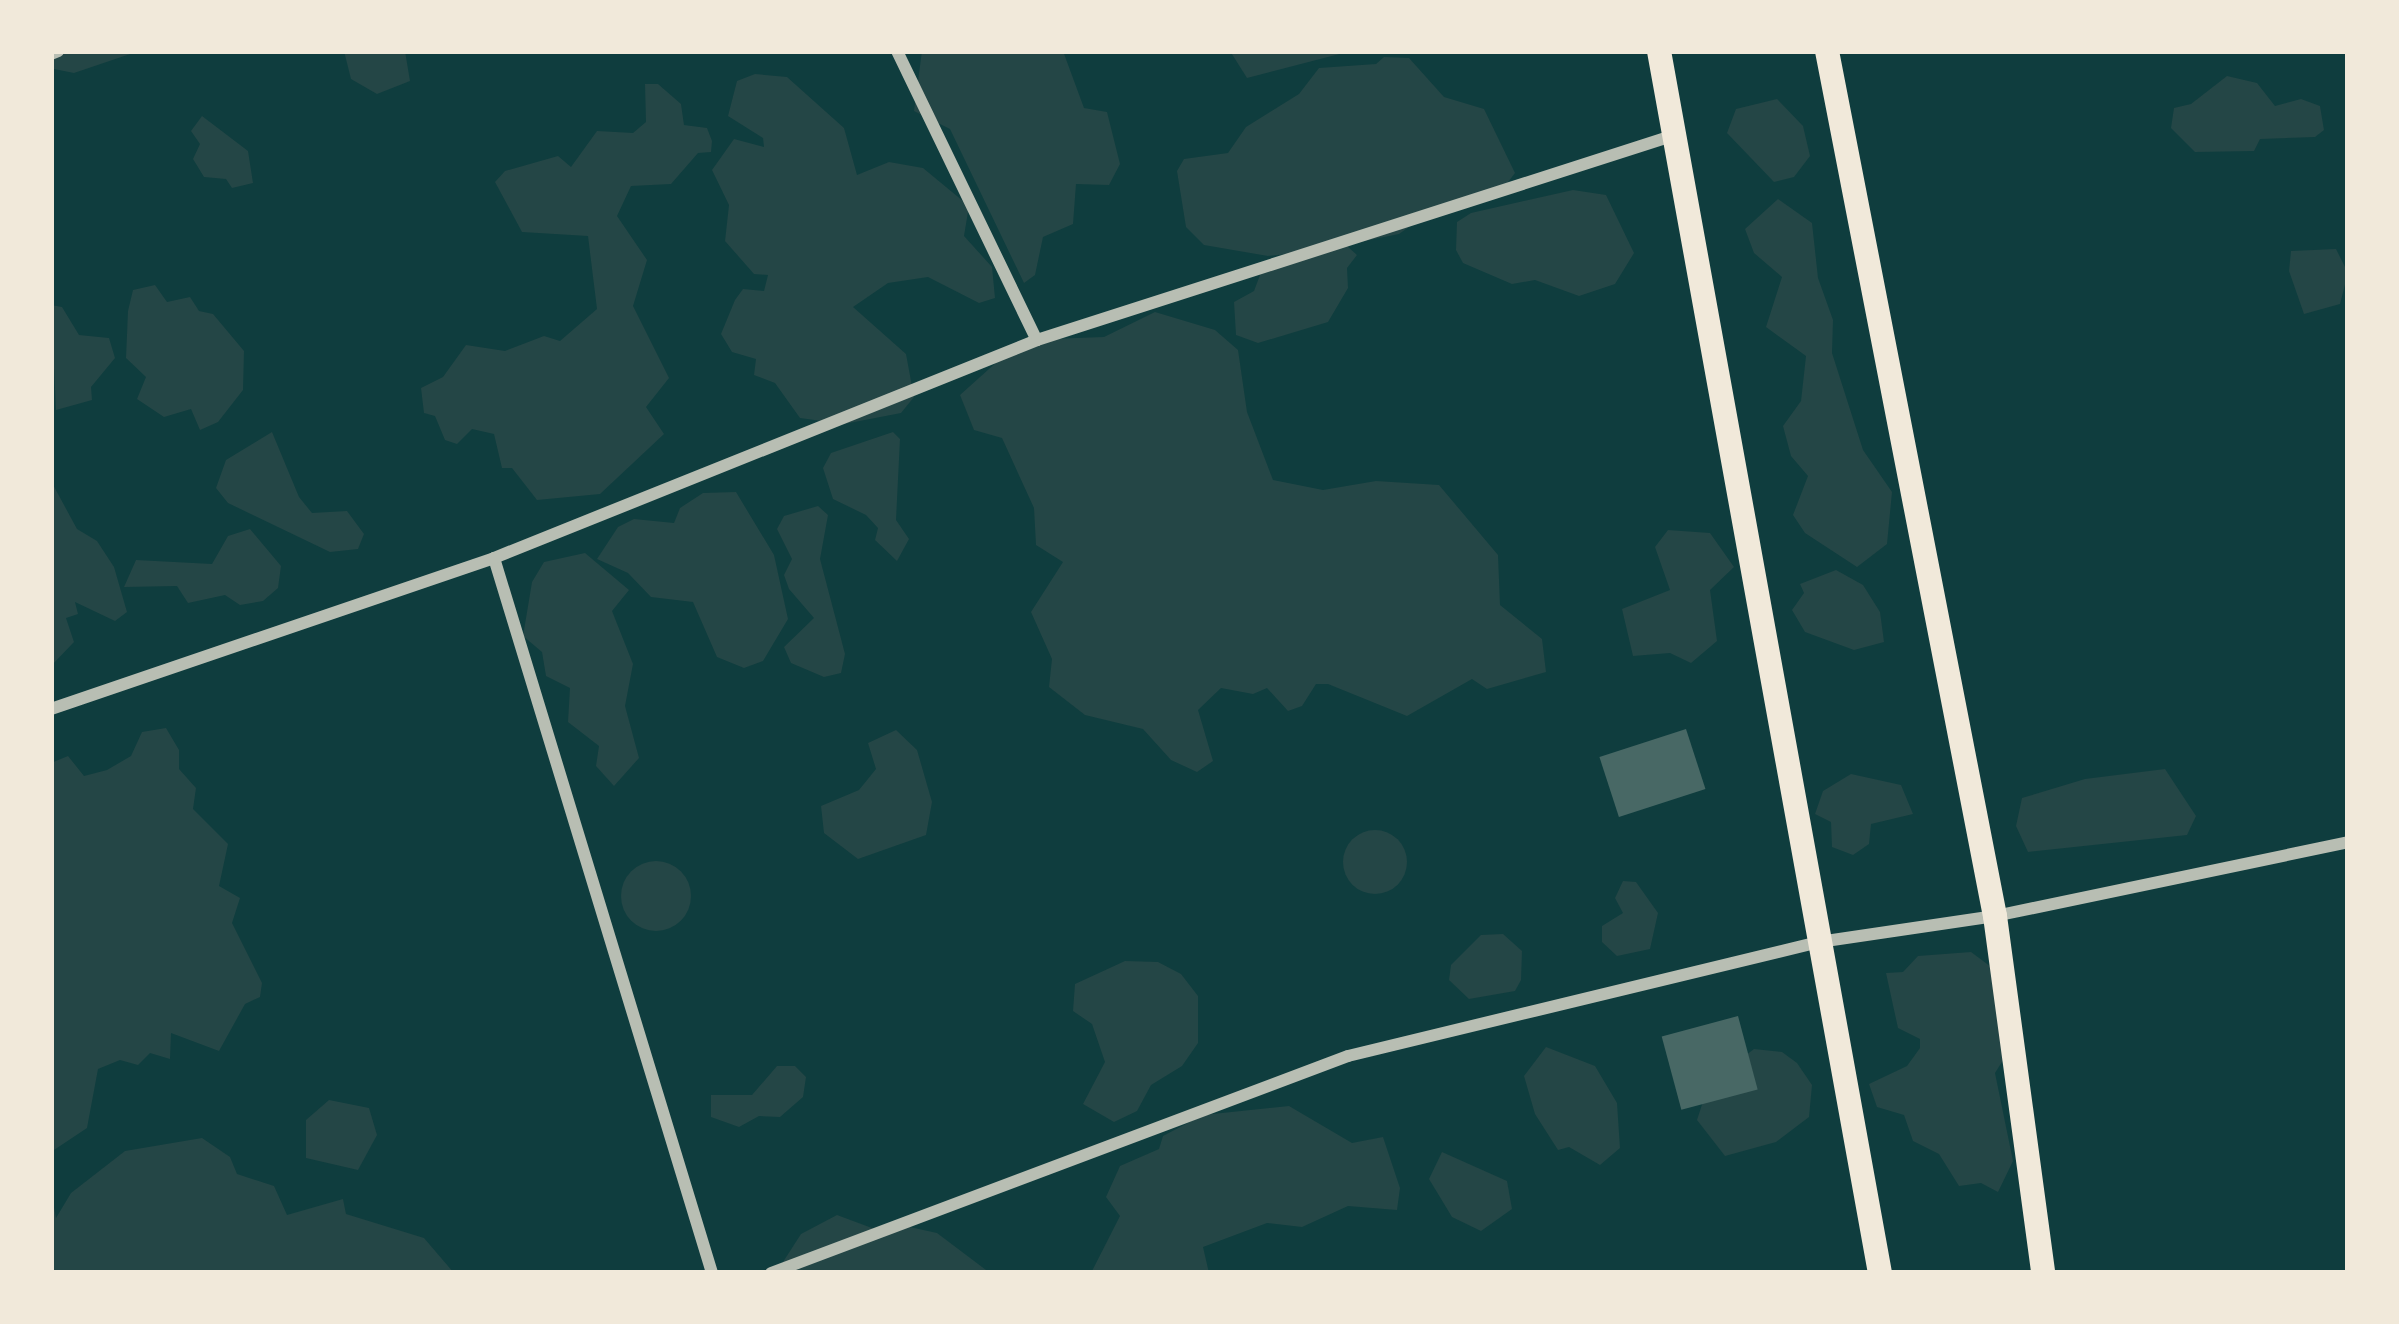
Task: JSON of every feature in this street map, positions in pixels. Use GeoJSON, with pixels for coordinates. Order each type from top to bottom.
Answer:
{"type":"FeatureCollection","features":[{"type":"Feature","properties":{"kind":"main road"},"geometry":{"type":"LineString","coordinates":[[1659,51],[1880,1273]]}},
{"type":"Feature","properties":{"kind":"main road"},"geometry":{"type":"LineString","coordinates":[[1827,51],[1995,916],[2043,1273]]}},
{"type":"Feature","properties":{"kind":"street"},"geometry":{"type":"LineString","coordinates":[[897,51],[1037,340]]}},
{"type":"Feature","properties":{"kind":"street"},"geometry":{"type":"LineString","coordinates":[[51,709],[494,558],[1037,340],[1675,135]]}},
{"type":"Feature","properties":{"kind":"street"},"geometry":{"type":"LineString","coordinates":[[494,558],[712,1273]]}},
{"type":"Feature","properties":{"kind":"street"},"geometry":{"type":"LineString","coordinates":[[771,1273],[1348,1056],[1819,942],[1995,916],[2348,842]]}},
{"type":"Feature","properties":{"kind":"shaded area"},"geometry":{"type":"Polygon","coordinates":[[[51,51],[139,51],[74,73],[54,69],[51,51]]]}},
{"type":"Feature","properties":{"kind":"shaded area"},"geometry":{"type":"Polygon","coordinates":[[[344,51],[405,51],[410,81],[377,94],[351,79],[344,51]]]}},
{"type":"Feature","properties":{"kind":"shaded area"},"geometry":{"type":"Polygon","coordinates":[[[922,51],[1063,51],[1084,108],[1107,112],[1120,164],[1109,185],[1076,184],[1073,224],[1043,237],[1035,275],[1024,283],[950,129],[914,111],[922,51]]]}},
{"type":"Feature","properties":{"kind":"shaded area"},"geometry":{"type":"Polygon","coordinates":[[[1230,51],[1351,51],[1247,78],[1230,51]]]}},
{"type":"Feature","properties":{"kind":"shaded area"},"geometry":{"type":"Polygon","coordinates":[[[1384,57],[1409,58],[1444,97],[1484,109],[1515,173],[1502,190],[1429,213],[1399,234],[1310,252],[1268,256],[1204,245],[1186,227],[1177,171],[1184,159],[1228,153],[1246,127],[1299,94],[1319,68],[1376,64],[1384,57]]]}},
{"type":"Feature","properties":{"kind":"shaded area"},"geometry":{"type":"Polygon","coordinates":[[[755,74],[787,77],[844,128],[857,175],[889,162],[923,168],[969,206],[964,236],[992,267],[995,298],[979,303],[928,277],[888,283],[853,307],[906,354],[914,397],[901,413],[844,424],[800,418],[775,383],[754,375],[756,359],[732,352],[721,334],[743,289],[764,291],[768,275],[754,274],[725,241],[729,205],[712,170],[734,139],[764,147],[763,138],[728,116],[737,81],[755,74]]]}},
{"type":"Feature","properties":{"kind":"shaded area"},"geometry":{"type":"Polygon","coordinates":[[[2227,76],[2257,83],[2275,106],[2301,99],[2320,106],[2324,130],[2315,137],[2260,139],[2254,151],[2195,152],[2171,128],[2174,108],[2191,104],[2227,76]]]}},
{"type":"Feature","properties":{"kind":"shaded area"},"geometry":{"type":"Polygon","coordinates":[[[645,84],[658,84],[681,104],[684,125],[707,128],[712,141],[711,152],[698,153],[671,184],[631,186],[617,216],[647,260],[633,306],[669,378],[646,407],[664,434],[600,494],[537,500],[512,468],[502,468],[494,434],[472,429],[457,444],[445,440],[435,416],[424,413],[421,388],[443,377],[466,345],[505,351],[544,336],[560,341],[597,309],[588,236],[522,232],[495,182],[505,171],[558,156],[571,167],[597,131],[633,133],[646,122],[645,84]]]}},
{"type":"Feature","properties":{"kind":"shaded area"},"geometry":{"type":"Polygon","coordinates":[[[1777,99],[1803,126],[1810,156],[1794,177],[1774,182],[1727,133],[1736,109],[1777,99]]]}},
{"type":"Feature","properties":{"kind":"shaded area"},"geometry":{"type":"Polygon","coordinates":[[[202,116],[248,151],[253,183],[232,188],[226,179],[204,177],[193,159],[200,144],[191,131],[202,116]]]}},
{"type":"Feature","properties":{"kind":"shaded area"},"geometry":{"type":"Polygon","coordinates":[[[1573,190],[1606,195],[1634,253],[1615,284],[1579,296],[1535,280],[1512,284],[1463,263],[1456,250],[1457,222],[1471,213],[1573,190]]]}},
{"type":"Feature","properties":{"kind":"shaded area"},"geometry":{"type":"Polygon","coordinates":[[[1778,199],[1812,223],[1818,278],[1833,320],[1832,353],[1863,450],[1892,492],[1887,544],[1857,567],[1805,533],[1793,515],[1808,476],[1791,456],[1783,426],[1801,401],[1806,356],[1766,327],[1782,277],[1754,253],[1745,229],[1778,199]]]}},
{"type":"Feature","properties":{"kind":"shaded area"},"geometry":{"type":"Polygon","coordinates":[[[1347,246],[1357,255],[1347,268],[1348,288],[1328,322],[1258,343],[1236,335],[1234,302],[1254,291],[1263,267],[1347,246]]]}},
{"type":"Feature","properties":{"kind":"shaded area"},"geometry":{"type":"Polygon","coordinates":[[[2336,249],[2348,273],[2340,304],[2304,314],[2289,271],[2291,251],[2336,249]]]}},
{"type":"Feature","properties":{"kind":"shaded area"},"geometry":{"type":"Polygon","coordinates":[[[155,285],[167,302],[190,297],[199,311],[213,314],[244,351],[243,390],[218,422],[200,430],[191,409],[164,417],[137,399],[146,377],[126,358],[128,311],[133,290],[155,285]]]}},
{"type":"Feature","properties":{"kind":"shaded area"},"geometry":{"type":"Polygon","coordinates":[[[51,305],[62,307],[79,335],[109,338],[115,358],[91,387],[92,400],[56,410],[51,305]]]}},
{"type":"Feature","properties":{"kind":"shaded area"},"geometry":{"type":"Polygon","coordinates":[[[1155,312],[1215,330],[1238,350],[1247,412],[1273,480],[1323,490],[1376,481],[1439,485],[1498,555],[1500,605],[1542,639],[1546,672],[1487,689],[1472,679],[1407,716],[1328,684],[1316,684],[1302,706],[1288,711],[1267,688],[1253,694],[1221,688],[1198,710],[1213,761],[1197,772],[1171,760],[1143,729],[1085,715],[1049,687],[1052,659],[1031,612],[1063,562],[1036,545],[1034,508],[1002,438],[974,430],[960,395],[999,360],[1049,339],[1104,337],[1155,312]]]}},
{"type":"Feature","properties":{"kind":"shaded area"},"geometry":{"type":"Polygon","coordinates":[[[272,432],[299,497],[312,513],[347,511],[364,534],[358,549],[330,552],[228,503],[216,488],[226,460],[272,432]]]}},
{"type":"Feature","properties":{"kind":"shaded area"},"geometry":{"type":"Polygon","coordinates":[[[893,432],[900,439],[896,520],[909,539],[897,561],[875,540],[878,528],[866,515],[833,499],[823,468],[831,453],[893,432]]]}},
{"type":"Feature","properties":{"kind":"shaded area"},"geometry":{"type":"Polygon","coordinates":[[[51,481],[77,529],[97,541],[114,567],[127,612],[115,621],[75,602],[78,614],[66,618],[74,642],[51,666],[51,481]]]}},
{"type":"Feature","properties":{"kind":"shaded area"},"geometry":{"type":"Polygon","coordinates":[[[736,492],[774,555],[788,619],[763,661],[744,668],[717,657],[693,602],[651,597],[628,573],[597,559],[618,527],[634,519],[674,523],[680,508],[703,493],[736,492]]]}},
{"type":"Feature","properties":{"kind":"shaded area"},"geometry":{"type":"Polygon","coordinates":[[[818,506],[828,515],[820,559],[845,654],[841,673],[824,677],[791,663],[784,647],[814,618],[789,589],[784,575],[792,559],[777,529],[784,516],[818,506]]]}},
{"type":"Feature","properties":{"kind":"shaded area"},"geometry":{"type":"Polygon","coordinates":[[[250,529],[281,566],[278,588],[263,601],[240,605],[225,595],[188,603],[177,586],[124,587],[136,560],[212,564],[228,536],[250,529]]]}},
{"type":"Feature","properties":{"kind":"shaded area"},"geometry":{"type":"Polygon","coordinates":[[[1668,530],[1710,533],[1734,567],[1710,590],[1717,641],[1691,663],[1670,653],[1633,656],[1622,609],[1670,590],[1655,547],[1668,530]]]}},
{"type":"Feature","properties":{"kind":"shaded area"},"geometry":{"type":"Polygon","coordinates":[[[585,553],[629,590],[612,611],[633,664],[625,706],[639,758],[614,786],[596,766],[599,746],[568,722],[570,688],[546,676],[542,652],[523,636],[532,582],[544,562],[585,553]]]}},
{"type":"Feature","properties":{"kind":"shaded area"},"geometry":{"type":"Polygon","coordinates":[[[1836,570],[1863,585],[1880,612],[1884,642],[1854,650],[1805,632],[1792,610],[1804,593],[1800,584],[1836,570]]]}},
{"type":"Feature","properties":{"kind":"shaded area"},"geometry":{"type":"Polygon","coordinates":[[[166,728],[179,750],[179,769],[196,788],[193,809],[228,844],[219,886],[240,898],[232,923],[262,983],[260,997],[245,1004],[219,1051],[171,1033],[170,1059],[150,1053],[138,1065],[120,1060],[98,1069],[87,1128],[51,1152],[51,763],[68,756],[84,776],[107,770],[131,756],[142,732],[166,728]]]}},
{"type":"Feature","properties":{"kind":"shaded area"},"geometry":{"type":"Polygon","coordinates":[[[896,730],[917,750],[932,802],[926,835],[858,859],[824,833],[821,806],[859,790],[876,769],[868,743],[896,730]]]}},
{"type":"Feature","properties":{"kind":"shaded area"},"geometry":{"type":"Polygon","coordinates":[[[2165,769],[2196,816],[2187,835],[2028,852],[2016,826],[2022,798],[2085,779],[2165,769]]]}},
{"type":"Feature","properties":{"kind":"shaded area"},"geometry":{"type":"Polygon","coordinates":[[[1851,774],[1901,785],[1913,814],[1871,824],[1869,844],[1853,855],[1832,847],[1831,822],[1815,814],[1823,791],[1851,774]]]}},
{"type":"Feature","properties":{"kind":"shaded area"},"geometry":{"type":"Polygon","coordinates":[[[1375,830],[1398,839],[1407,862],[1398,885],[1375,894],[1352,885],[1343,862],[1352,839],[1375,830]]]}},
{"type":"Feature","properties":{"kind":"shaded area"},"geometry":{"type":"Polygon","coordinates":[[[656,861],[681,871],[691,896],[681,921],[656,931],[631,921],[621,896],[631,871],[656,861]]]}},
{"type":"Feature","properties":{"kind":"shaded area"},"geometry":{"type":"Polygon","coordinates":[[[1623,881],[1636,882],[1658,913],[1650,949],[1617,956],[1602,942],[1602,926],[1623,913],[1615,898],[1623,881]]]}},
{"type":"Feature","properties":{"kind":"shaded area"},"geometry":{"type":"Polygon","coordinates":[[[1503,934],[1522,951],[1521,980],[1515,991],[1469,999],[1449,980],[1451,965],[1481,935],[1503,934]]]}},
{"type":"Feature","properties":{"kind":"shaded area"},"geometry":{"type":"Polygon","coordinates":[[[1971,952],[2006,978],[2005,1057],[1995,1073],[2013,1161],[1998,1192],[1981,1183],[1959,1186],[1939,1154],[1913,1141],[1904,1115],[1877,1107],[1869,1084],[1907,1066],[1920,1048],[1920,1039],[1898,1028],[1886,973],[1903,972],[1918,956],[1971,952]]]}},
{"type":"Feature","properties":{"kind":"shaded area"},"geometry":{"type":"Polygon","coordinates":[[[1125,961],[1158,962],[1181,974],[1198,996],[1198,1043],[1182,1066],[1151,1085],[1137,1111],[1114,1122],[1083,1104],[1105,1062],[1092,1024],[1073,1011],[1075,984],[1125,961]]]}},
{"type":"Feature","properties":{"kind":"shaded area"},"geometry":{"type":"Polygon","coordinates":[[[1546,1047],[1595,1066],[1617,1103],[1620,1148],[1600,1165],[1569,1147],[1558,1150],[1535,1114],[1524,1076],[1546,1047]]]}},
{"type":"Feature","properties":{"kind":"shaded area"},"geometry":{"type":"Polygon","coordinates":[[[1754,1049],[1782,1052],[1797,1063],[1812,1085],[1809,1117],[1776,1142],[1725,1156],[1697,1120],[1709,1083],[1754,1049]]]}},
{"type":"Feature","properties":{"kind":"shaded area"},"geometry":{"type":"Polygon","coordinates":[[[777,1066],[795,1066],[806,1077],[803,1097],[780,1117],[759,1116],[739,1127],[711,1117],[711,1095],[752,1095],[777,1066]]]}},
{"type":"Feature","properties":{"kind":"shaded area"},"geometry":{"type":"Polygon","coordinates":[[[329,1100],[369,1108],[377,1135],[358,1170],[306,1158],[306,1120],[329,1100]]]}},
{"type":"Feature","properties":{"kind":"shaded area"},"geometry":{"type":"Polygon","coordinates":[[[1289,1106],[1352,1143],[1383,1137],[1400,1188],[1397,1210],[1348,1206],[1302,1227],[1267,1223],[1203,1247],[1209,1273],[1091,1273],[1120,1216],[1106,1197],[1120,1166],[1159,1149],[1163,1136],[1203,1115],[1289,1106]]]}},
{"type":"Feature","properties":{"kind":"shaded area"},"geometry":{"type":"Polygon","coordinates":[[[202,1138],[230,1157],[237,1174],[274,1186],[287,1215],[343,1199],[346,1214],[424,1238],[454,1273],[51,1272],[51,1191],[56,1218],[71,1193],[125,1151],[202,1138]]]}},
{"type":"Feature","properties":{"kind":"shaded area"},"geometry":{"type":"Polygon","coordinates":[[[1442,1152],[1507,1181],[1512,1209],[1481,1231],[1452,1217],[1429,1179],[1442,1152]]]}},
{"type":"Feature","properties":{"kind":"shaded area"},"geometry":{"type":"Polygon","coordinates":[[[837,1215],[880,1231],[896,1224],[937,1233],[990,1273],[787,1273],[783,1262],[801,1234],[837,1215]]]}},
{"type":"Feature","properties":{"kind":"building"},"geometry":{"type":"Polygon","coordinates":[[[1686,729],[1705,789],[1619,817],[1599,757],[1686,729]]]}},
{"type":"Feature","properties":{"kind":"building"},"geometry":{"type":"Polygon","coordinates":[[[1738,1016],[1758,1089],[1681,1110],[1662,1036],[1738,1016]]]}}]}
